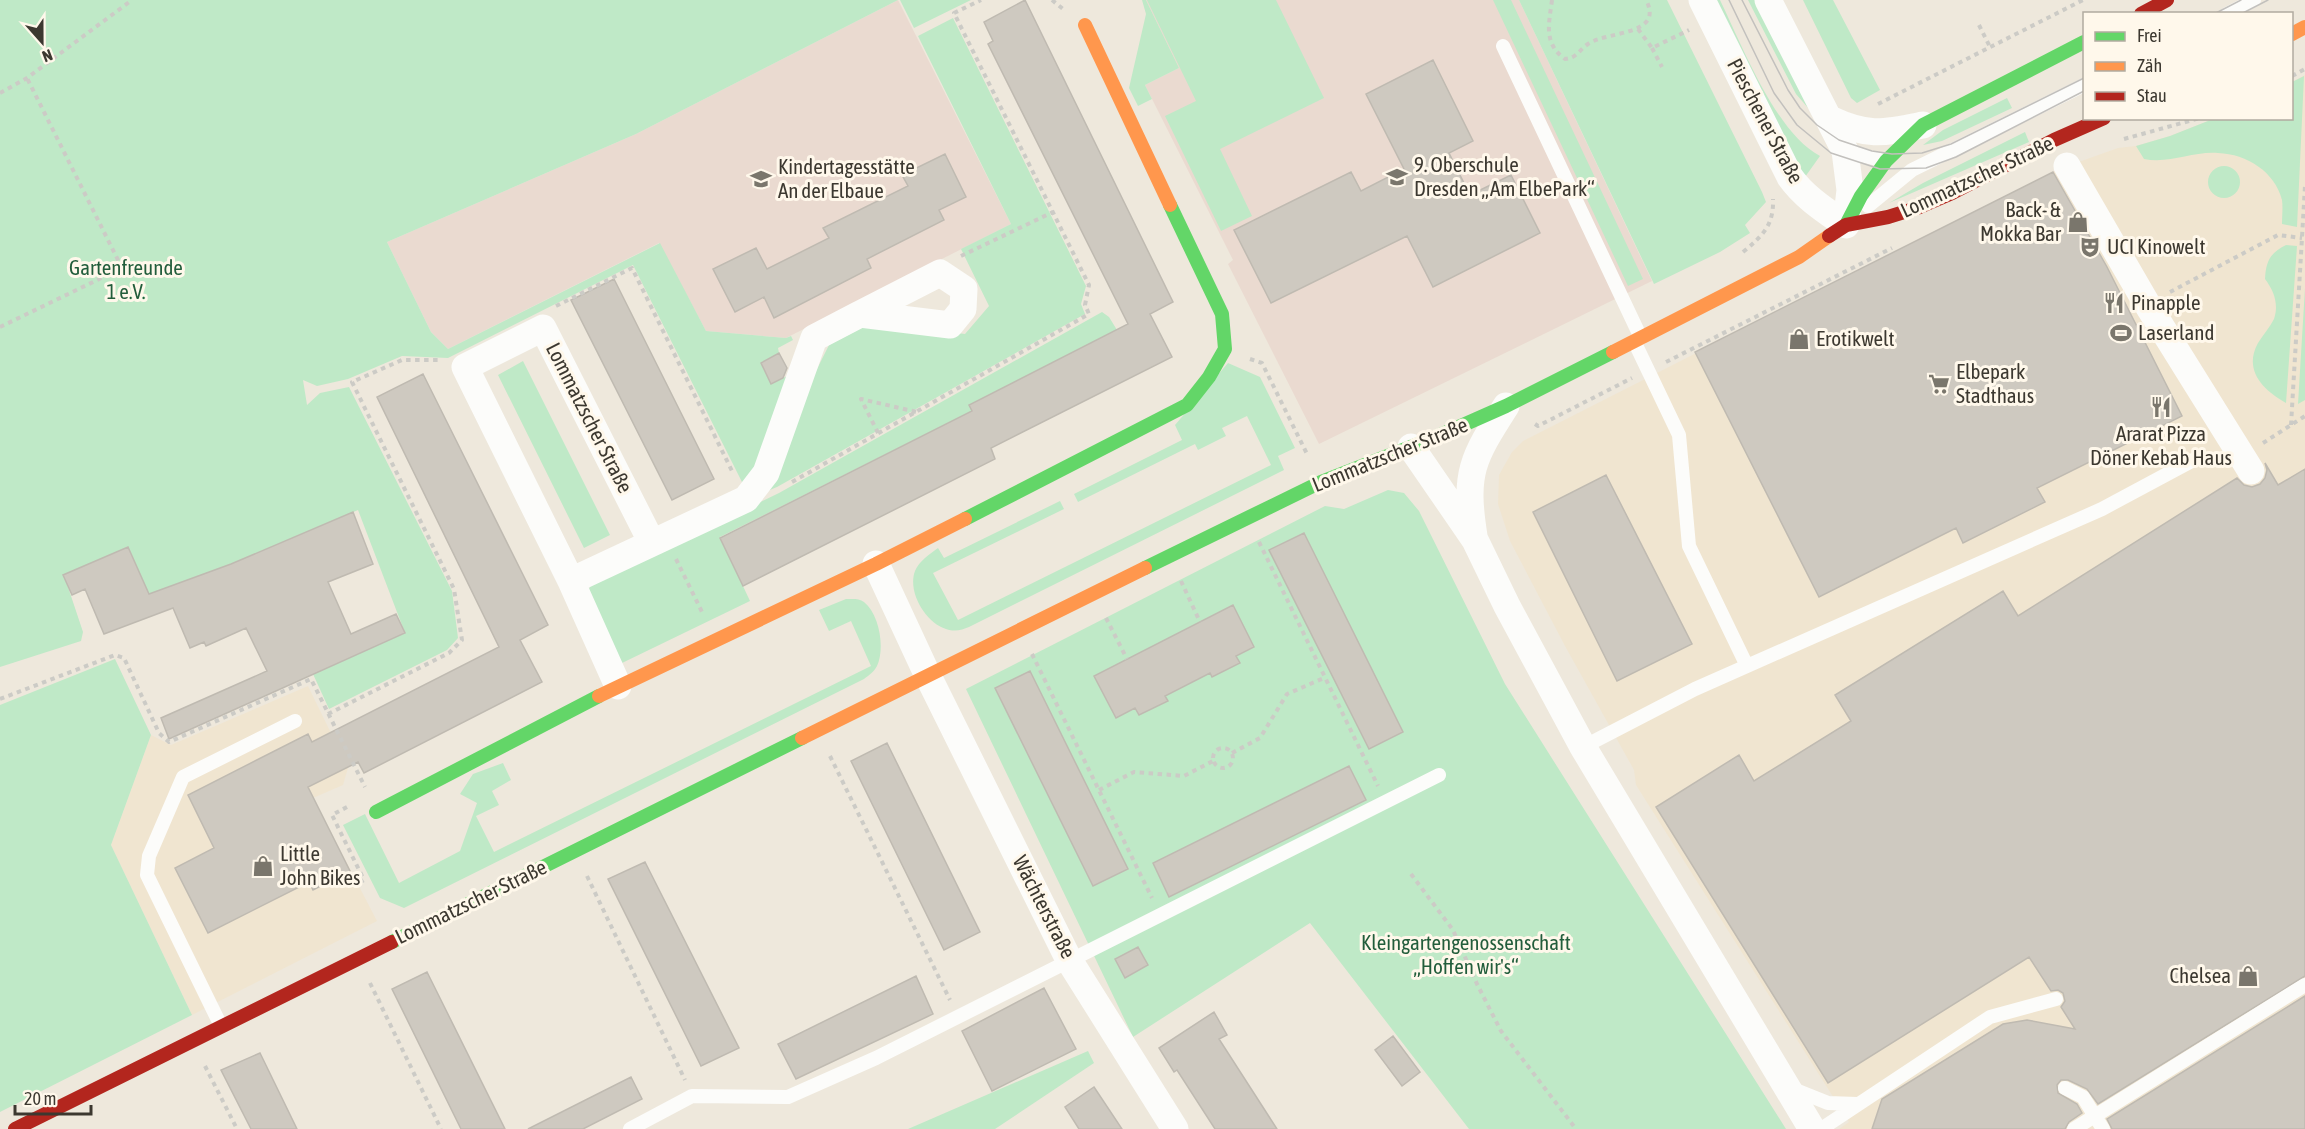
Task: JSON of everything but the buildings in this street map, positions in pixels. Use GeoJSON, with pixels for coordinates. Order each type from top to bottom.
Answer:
{"type":"FeatureCollection","features":[{"type":"Feature","properties":{"kind":"main road"},"geometry":{"type":"LineString","coordinates":[[2145,12],[2167,0]]}},
{"type":"Feature","properties":{"kind":"main road"},"geometry":{"type":"LineString","coordinates":[[376,812],[618,686],[876,564],[1187,405],[1209,377],[1225,348],[1222,314],[1085,25]]}},
{"type":"Feature","properties":{"kind":"main road","name":"Lommatzscher Straße"},"geometry":{"type":"LineString","coordinates":[[1846,225],[1862,196],[1886,161],[1923,125],[2083,43]]}},
{"type":"Feature","properties":{"kind":"main road","name":"Lommatzscher Straße"},"geometry":{"type":"LineString","coordinates":[[15,1129],[1247,517],[1321,482],[1411,447],[1506,406],[1763,276],[1807,252],[1846,225],[1888,217],[1917,208],[2099,120]]}},
{"type":"Feature","properties":{"kind":"street"},"geometry":{"type":"LineString","coordinates":[[1768,0],[1845,150],[1850,190],[1846,225]]}},
{"type":"Feature","properties":{"kind":"street","name":"Pieschener Straße"},"geometry":{"type":"LineString","coordinates":[[1706,10],[1790,177],[1796,186],[1819,206],[1846,225]]}},
{"type":"Feature","properties":{"kind":"street"},"geometry":{"type":"LineString","coordinates":[[1830,119],[1849,128],[1869,133],[1923,125]]}},
{"type":"Feature","properties":{"kind":"street"},"geometry":{"type":"LineString","coordinates":[[2067,166],[2147,304],[2246,464]]}},
{"type":"Feature","properties":{"kind":"street"},"geometry":{"type":"LineString","coordinates":[[571,582],[746,499],[766,473],[814,338],[940,273],[964,289],[963,309],[950,325],[860,315]]}},
{"type":"Feature","properties":{"kind":"street","name":"Lommatzscher Straße"},"geometry":{"type":"LineString","coordinates":[[465,368],[543,328],[659,540]]}},
{"type":"Feature","properties":{"kind":"street"},"geometry":{"type":"LineString","coordinates":[[465,368],[571,582],[618,686]]}},
{"type":"Feature","properties":{"kind":"street"},"geometry":{"type":"LineString","coordinates":[[1475,540],[1469,505],[1469,480],[1483,442],[1506,406]]}},
{"type":"Feature","properties":{"kind":"street"},"geometry":{"type":"LineString","coordinates":[[1411,447],[1475,540],[1512,616],[1583,747],[1812,1129]]}},
{"type":"Feature","properties":{"kind":"street"},"geometry":{"type":"LineString","coordinates":[[876,564],[928,676]]}},
{"type":"Feature","properties":{"kind":"street","name":"Wächterstraße"},"geometry":{"type":"LineString","coordinates":[[928,676],[1069,960],[1175,1129]]}},
{"type":"Feature","properties":{"kind":"lane"},"geometry":{"type":"LineString","coordinates":[[2231,12],[2254,0]]}},
{"type":"Feature","properties":{"kind":"lane"},"geometry":{"type":"LineString","coordinates":[[1503,46],[1637,340],[1648,371],[1679,435],[1689,546],[1747,666]]}},
{"type":"Feature","properties":{"kind":"lane"},"geometry":{"type":"LineString","coordinates":[[1846,225],[1912,170],[2083,86]]}},
{"type":"Feature","properties":{"kind":"lane"},"geometry":{"type":"LineString","coordinates":[[1845,150],[1886,161],[1905,162],[1940,157]]}},
{"type":"Feature","properties":{"kind":"lane"},"geometry":{"type":"LineString","coordinates":[[1583,747],[1695,689],[2102,509],[2199,457]]}},
{"type":"Feature","properties":{"kind":"lane"},"geometry":{"type":"LineString","coordinates":[[222,1026],[147,875],[149,856],[183,777],[296,721]]}},
{"type":"Feature","properties":{"kind":"lane"},"geometry":{"type":"LineString","coordinates":[[630,1129],[692,1096],[788,1096],[876,1058],[1385,801],[1439,776]]}},
{"type":"Feature","properties":{"kind":"lane"},"geometry":{"type":"LineString","coordinates":[[2074,1129],[2305,985]]}},
{"type":"Feature","properties":{"kind":"lane"},"geometry":{"type":"LineString","coordinates":[[1821,1129],[1990,1017],[2056,999]]}},
{"type":"Feature","properties":{"kind":"lane"},"geometry":{"type":"LineString","coordinates":[[1786,1086],[1828,1103],[1857,1104]]}},
{"type":"Feature","properties":{"kind":"lane"},"geometry":{"type":"LineString","coordinates":[[2065,1088],[2083,1097],[2103,1129]]}},
{"type":"Feature","properties":{"kind":"path"},"geometry":{"type":"LineString","coordinates":[[0,93],[27,78],[132,0]]}},
{"type":"Feature","properties":{"kind":"path"},"geometry":{"type":"LineString","coordinates":[[788,484],[1089,314],[1085,305],[1089,285],[954,13],[981,0]]}},
{"type":"Feature","properties":{"kind":"path"},"geometry":{"type":"LineString","coordinates":[[1552,0],[1549,40],[1555,52],[1565,59],[1573,58],[1589,44],[1638,29],[1648,20],[1650,11],[1646,0]]}},
{"type":"Feature","properties":{"kind":"path"},"geometry":{"type":"LineString","coordinates":[[1652,48],[1706,10]]}},
{"type":"Feature","properties":{"kind":"path"},"geometry":{"type":"LineString","coordinates":[[1978,25],[1990,47]]}},
{"type":"Feature","properties":{"kind":"path"},"geometry":{"type":"LineString","coordinates":[[1638,29],[1662,67]]}},
{"type":"Feature","properties":{"kind":"path"},"geometry":{"type":"LineString","coordinates":[[0,327],[122,268],[27,78]]}},
{"type":"Feature","properties":{"kind":"path"},"geometry":{"type":"LineString","coordinates":[[2119,140],[2193,120]]}},
{"type":"Feature","properties":{"kind":"path"},"geometry":{"type":"LineString","coordinates":[[2291,425],[2305,186]]}},
{"type":"Feature","properties":{"kind":"path"},"geometry":{"type":"LineString","coordinates":[[940,273],[944,265],[1053,212]]}},
{"type":"Feature","properties":{"kind":"path"},"geometry":{"type":"LineString","coordinates":[[2147,304],[2278,235],[2302,238]]}},
{"type":"Feature","properties":{"kind":"path"},"geometry":{"type":"LineString","coordinates":[[1506,406],[1538,426],[1894,247]]}},
{"type":"Feature","properties":{"kind":"path"},"geometry":{"type":"LineString","coordinates":[[543,328],[548,310],[632,268],[746,499]]}},
{"type":"Feature","properties":{"kind":"path"},"geometry":{"type":"LineString","coordinates":[[1225,348],[1262,363],[1321,482]]}},
{"type":"Feature","properties":{"kind":"path"},"geometry":{"type":"LineString","coordinates":[[328,714],[449,653],[462,640],[454,589],[352,382],[402,360],[447,360],[465,368]]}},
{"type":"Feature","properties":{"kind":"path"},"geometry":{"type":"LineString","coordinates":[[878,433],[861,399],[917,412]]}},
{"type":"Feature","properties":{"kind":"path"},"geometry":{"type":"LineString","coordinates":[[2246,464],[2291,425],[2305,416]]}},
{"type":"Feature","properties":{"kind":"path"},"geometry":{"type":"LineString","coordinates":[[1247,517],[1385,801]]}},
{"type":"Feature","properties":{"kind":"path"},"geometry":{"type":"LineString","coordinates":[[659,540],[716,640]]}},
{"type":"Feature","properties":{"kind":"path"},"geometry":{"type":"LineString","coordinates":[[1169,556],[1200,622]]}},
{"type":"Feature","properties":{"kind":"path"},"geometry":{"type":"LineString","coordinates":[[1093,594],[1127,659]]}},
{"type":"Feature","properties":{"kind":"path"},"geometry":{"type":"LineString","coordinates":[[1020,630],[1160,915]]}},
{"type":"Feature","properties":{"kind":"path"},"geometry":{"type":"LineString","coordinates":[[0,699],[115,655],[124,658],[159,733],[169,742],[311,679],[376,812]]}},
{"type":"Feature","properties":{"kind":"path"},"geometry":{"type":"LineString","coordinates":[[1232,753],[1260,738],[1287,694],[1324,678]]}},
{"type":"Feature","properties":{"kind":"path"},"geometry":{"type":"LineString","coordinates":[[818,730],[958,1017]]}},
{"type":"Feature","properties":{"kind":"path"},"geometry":{"type":"LineString","coordinates":[[1220,748],[1227,748],[1232,753],[1232,763],[1227,767],[1220,767],[1213,761],[1214,755],[1220,748]]}},
{"type":"Feature","properties":{"kind":"path"},"geometry":{"type":"LineString","coordinates":[[1099,790],[1134,772],[1184,776],[1213,761]]}},
{"type":"Feature","properties":{"kind":"path"},"geometry":{"type":"LineString","coordinates":[[332,815],[364,880],[359,883]]}},
{"type":"Feature","properties":{"kind":"path"},"geometry":{"type":"LineString","coordinates":[[575,851],[692,1096]]}},
{"type":"Feature","properties":{"kind":"path"},"geometry":{"type":"LineString","coordinates":[[1411,874],[1453,930],[1477,984],[1502,1031],[1576,1129]]}},
{"type":"Feature","properties":{"kind":"path"},"geometry":{"type":"LineString","coordinates":[[358,958],[441,1129]]}},
{"type":"Feature","properties":{"kind":"path"},"geometry":{"type":"LineString","coordinates":[[193,1041],[237,1129]]}},
{"type":"Feature","properties":{"kind":"shaded area","name":"Kindertagesstätte An der Elbaue"},"geometry":{"type":"Polygon","coordinates":[[[898,0],[1011,224],[786,338],[706,331],[659,243],[448,349],[431,332],[387,242],[636,134],[898,0]]]}},
{"type":"Feature","properties":{"kind":"shaded area","name":"9. Oberschule Dresden „Am ElbePark“"},"geometry":{"type":"Polygon","coordinates":[[[1146,0],[1519,0],[1652,281],[1319,444],[1228,264],[1233,260],[1145,85],[1179,68],[1146,0]]]}},
{"type":"Feature","properties":{"kind":"shaded area"},"geometry":{"type":"Polygon","coordinates":[[[2305,75],[2305,1129],[1839,1129],[1849,1122],[1636,785],[1634,770],[1510,541],[1498,504],[1499,475],[1512,452],[1523,441],[2059,169],[2118,148],[2136,146],[2170,136],[2210,120],[2293,120],[2293,81],[2305,75]]]}},
{"type":"Feature","properties":{"kind":"shaded area"},"geometry":{"type":"Polygon","coordinates":[[[308,686],[348,768],[343,785],[313,798],[377,921],[192,1015],[111,845],[151,735],[171,745],[308,686]]]}},
{"type":"Feature","properties":{"kind":"green space","name":"Gartenfreunde 1 e.V."},"geometry":{"type":"Polygon","coordinates":[[[0,0],[898,0],[636,134],[387,242],[431,332],[448,349],[660,243],[706,331],[786,338],[791,336],[793,340],[778,348],[779,353],[761,363],[771,383],[790,375],[759,466],[743,484],[633,265],[448,358],[402,356],[348,379],[317,386],[303,380],[307,405],[320,393],[349,387],[452,591],[458,638],[447,650],[329,709],[313,674],[405,633],[358,510],[219,569],[148,595],[128,547],[64,575],[83,632],[81,641],[0,667],[0,0]]]}},
{"type":"Feature","properties":{"kind":"green space"},"geometry":{"type":"Polygon","coordinates":[[[900,0],[971,0],[914,28],[900,0]]]}},
{"type":"Feature","properties":{"kind":"green space"},"geometry":{"type":"Polygon","coordinates":[[[1142,0],[1146,0],[1179,68],[1145,85],[1152,99],[1138,106],[1129,88],[1146,14],[1142,0]]]}},
{"type":"Feature","properties":{"kind":"green space"},"geometry":{"type":"Polygon","coordinates":[[[1147,0],[1276,0],[1324,98],[1220,149],[1252,216],[1221,231],[1165,116],[1196,101],[1147,0]]]}},
{"type":"Feature","properties":{"kind":"green space"},"geometry":{"type":"Polygon","coordinates":[[[1493,0],[1511,0],[1643,279],[1628,286],[1493,0]]]}},
{"type":"Feature","properties":{"kind":"green space"},"geometry":{"type":"Polygon","coordinates":[[[1519,0],[1667,0],[1766,202],[1745,225],[1750,233],[1720,252],[1654,284],[1519,0]]]}},
{"type":"Feature","properties":{"kind":"green space"},"geometry":{"type":"Polygon","coordinates":[[[1710,0],[1720,0],[1761,86],[1788,128],[1820,156],[1805,177],[1710,0]]]}},
{"type":"Feature","properties":{"kind":"green space"},"geometry":{"type":"Polygon","coordinates":[[[1748,0],[1758,0],[1815,116],[1796,94],[1748,0]]]}},
{"type":"Feature","properties":{"kind":"green space"},"geometry":{"type":"Polygon","coordinates":[[[1803,0],[1833,0],[1880,90],[1857,103],[1851,98],[1803,0]]]}},
{"type":"Feature","properties":{"kind":"green space"},"geometry":{"type":"Polygon","coordinates":[[[953,18],[1086,286],[1081,304],[1085,314],[777,487],[753,497],[829,345],[873,322],[965,334],[989,306],[961,249],[1011,224],[918,36],[953,18]]]}},
{"type":"Feature","properties":{"kind":"green space"},"geometry":{"type":"Polygon","coordinates":[[[2304,76],[2297,227],[2282,224],[2282,200],[2278,190],[2266,173],[2249,161],[2218,153],[2163,160],[2144,159],[2136,146],[2210,120],[2293,120],[2293,82],[2304,76]]]}},
{"type":"Feature","properties":{"kind":"green space"},"geometry":{"type":"Polygon","coordinates":[[[2007,98],[2012,108],[1942,141],[1923,145],[1943,130],[2007,98]]]}},
{"type":"Feature","properties":{"kind":"green space"},"geometry":{"type":"Polygon","coordinates":[[[2025,132],[2029,142],[1889,203],[1923,183],[2025,132]]]}},
{"type":"Feature","properties":{"kind":"green space"},"geometry":{"type":"Polygon","coordinates":[[[2224,166],[2235,171],[2240,182],[2235,193],[2224,198],[2213,193],[2208,182],[2213,171],[2224,166]]]}},
{"type":"Feature","properties":{"kind":"green space"},"geometry":{"type":"Polygon","coordinates":[[[2286,245],[2297,246],[2286,403],[2263,385],[2254,370],[2253,362],[2258,343],[2274,319],[2276,308],[2275,298],[2265,279],[2266,267],[2276,251],[2286,245]]]}},
{"type":"Feature","properties":{"kind":"green space"},"geometry":{"type":"Polygon","coordinates":[[[2305,288],[2305,400],[2298,404],[2305,288]]]}},
{"type":"Feature","properties":{"kind":"green space"},"geometry":{"type":"Polygon","coordinates":[[[1102,312],[1109,317],[1117,330],[970,405],[972,411],[720,537],[750,601],[622,663],[587,594],[593,579],[669,547],[779,493],[1102,312]]]}},
{"type":"Feature","properties":{"kind":"green space"},"geometry":{"type":"Polygon","coordinates":[[[523,361],[610,535],[584,548],[498,375],[523,361]]]}},
{"type":"Feature","properties":{"kind":"green space"},"geometry":{"type":"Polygon","coordinates":[[[1228,363],[1260,377],[1295,448],[1278,456],[1284,470],[966,628],[946,629],[925,614],[916,597],[913,579],[919,564],[938,548],[944,558],[1060,501],[1064,509],[933,573],[958,620],[1271,465],[1247,416],[1222,428],[1226,436],[1198,450],[1195,444],[1078,502],[1074,494],[1182,440],[1175,425],[1228,363]]]}},
{"type":"Feature","properties":{"kind":"green space","name":"Kleingartengenossenschaft „Hoffen wir's“"},"geometry":{"type":"Polygon","coordinates":[[[1388,490],[1404,493],[1419,511],[1505,684],[1786,1129],[1469,1129],[1310,923],[1133,1037],[966,689],[1325,506],[1344,509],[1388,490]]]}},
{"type":"Feature","properties":{"kind":"green space"},"geometry":{"type":"Polygon","coordinates":[[[846,599],[858,599],[864,602],[874,615],[880,632],[881,651],[877,666],[864,679],[404,908],[380,898],[343,825],[365,814],[399,883],[460,851],[477,803],[460,794],[473,774],[503,763],[511,780],[492,791],[499,805],[476,816],[494,852],[871,666],[851,621],[829,631],[819,610],[846,599]]]}},
{"type":"Feature","properties":{"kind":"green space"},"geometry":{"type":"Polygon","coordinates":[[[115,659],[151,735],[111,845],[192,1015],[0,1112],[0,705],[115,659]]]}},
{"type":"Feature","properties":{"kind":"green space"},"geometry":{"type":"Polygon","coordinates":[[[1088,1051],[1094,1063],[995,1129],[908,1129],[1088,1051]]]}},
{"type":"Feature","properties":{"kind":"tram line"},"geometry":{"type":"LineString","coordinates":[[1729,0],[1774,93],[1797,125],[1831,153],[1880,169],[1926,168],[1956,157],[2083,92]]}},
{"type":"Feature","properties":{"kind":"tram line"},"geometry":{"type":"LineString","coordinates":[[1742,0],[1788,90],[1800,108],[1817,125],[1839,140],[1872,151],[1892,154],[1922,153],[1951,144],[2083,78]]}},
{"type":"Feature","properties":{"kind":"tram line"},"geometry":{"type":"LineString","coordinates":[[2218,12],[2241,0]]}},
{"type":"Feature","properties":{"kind":"tram line"},"geometry":{"type":"LineString","coordinates":[[2245,12],[2268,0]]}},
{"type":"Feature","properties":{"kind":"traffic: fast"},"geometry":{"type":"LineString","coordinates":[[1846,225],[1861,196],[1886,161],[1923,125],[2083,43]]}},
{"type":"Feature","properties":{"kind":"traffic: fast"},"geometry":{"type":"LineString","coordinates":[[965,519],[1187,405],[1209,377],[1225,349],[1222,314],[1170,205]]}},
{"type":"Feature","properties":{"kind":"traffic: fast"},"geometry":{"type":"LineString","coordinates":[[1145,568],[1321,482],[1436,437],[1506,406],[1613,352]]}},
{"type":"Feature","properties":{"kind":"traffic: fast"},"geometry":{"type":"LineString","coordinates":[[376,812],[599,696]]}},
{"type":"Feature","properties":{"kind":"traffic: fast"},"geometry":{"type":"LineString","coordinates":[[392,942],[802,738]]}},
{"type":"Feature","properties":{"kind":"traffic: slow"},"geometry":{"type":"LineString","coordinates":[[1085,25],[1170,205]]}},
{"type":"Feature","properties":{"kind":"traffic: slow"},"geometry":{"type":"LineString","coordinates":[[2293,33],[2305,27]]}},
{"type":"Feature","properties":{"kind":"traffic: slow"},"geometry":{"type":"LineString","coordinates":[[1613,352],[1799,257],[1829,236]]}},
{"type":"Feature","properties":{"kind":"traffic: slow"},"geometry":{"type":"LineString","coordinates":[[599,696],[965,519]]}},
{"type":"Feature","properties":{"kind":"traffic: slow"},"geometry":{"type":"LineString","coordinates":[[802,738],[1145,568]]}},
{"type":"Feature","properties":{"kind":"traffic: jam"},"geometry":{"type":"LineString","coordinates":[[2145,12],[2167,0]]}},
{"type":"Feature","properties":{"kind":"traffic: jam"},"geometry":{"type":"LineString","coordinates":[[1829,236],[1846,225],[1888,217],[1952,193],[2054,140],[2099,120]]}},
{"type":"Feature","properties":{"kind":"traffic: jam"},"geometry":{"type":"LineString","coordinates":[[15,1129],[392,942]]}},
{"type":"Feature","properties":{"kind":"place","name":"9. Oberschule Dresden „Am ElbePark“"},"geometry":{"type":"Point","coordinates":[1397,177]}},
{"type":"Feature","properties":{"kind":"place","name":"Kindertagesstätte An der Elbaue"},"geometry":{"type":"Point","coordinates":[761,179]}},
{"type":"Feature","properties":{"kind":"place","name":"Back- & Mokka Bar"},"geometry":{"type":"Point","coordinates":[2078,222]}},
{"type":"Feature","properties":{"kind":"place","name":"UCI Kinowelt"},"geometry":{"type":"Point","coordinates":[2090,247]}},
{"type":"Feature","properties":{"kind":"place","name":"Pinapple"},"geometry":{"type":"Point","coordinates":[2114,303]}},
{"type":"Feature","properties":{"kind":"place","name":"Laserland"},"geometry":{"type":"Point","coordinates":[2121,333]}},
{"type":"Feature","properties":{"kind":"place","name":"Erotikwelt"},"geometry":{"type":"Point","coordinates":[1799,339]}},
{"type":"Feature","properties":{"kind":"place","name":"Elbepark Stadthaus"},"geometry":{"type":"Point","coordinates":[1939,384]}},
{"type":"Feature","properties":{"kind":"place","name":"Ararat Pizza Döner Kebab Haus"},"geometry":{"type":"Point","coordinates":[2161,407]}},
{"type":"Feature","properties":{"kind":"place","name":"Little John Bikes"},"geometry":{"type":"Point","coordinates":[263,866]}},
{"type":"Feature","properties":{"kind":"place","name":"Chelsea"},"geometry":{"type":"Point","coordinates":[2248,976]}}]}
